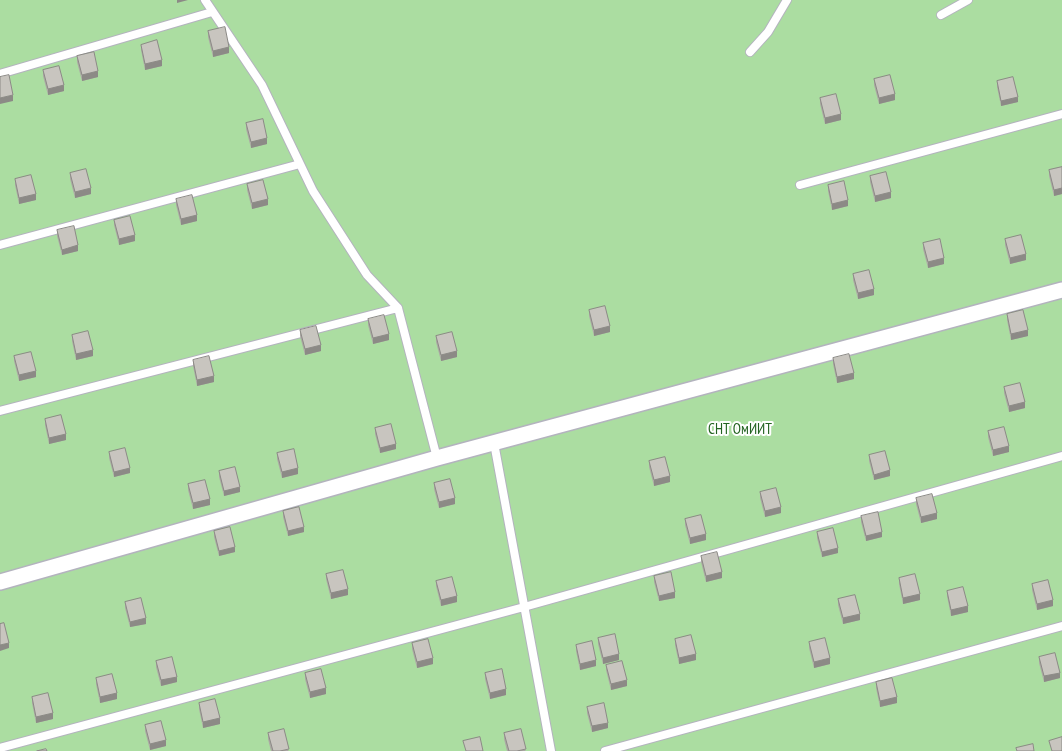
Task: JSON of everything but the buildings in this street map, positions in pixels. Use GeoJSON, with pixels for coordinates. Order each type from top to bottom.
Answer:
{"type":"FeatureCollection","features":[{"type":"Feature","properties":{"kind":"street"},"geometry":{"type":"LineString","coordinates":[[0,582],[437,458],[1062,290]]}},
{"type":"Feature","properties":{"kind":"lane"},"geometry":{"type":"LineString","coordinates":[[204,0],[262,86],[313,191],[367,275],[398,308],[437,458]]}},
{"type":"Feature","properties":{"kind":"lane"},"geometry":{"type":"LineString","coordinates":[[750,52],[768,32],[787,0]]}},
{"type":"Feature","properties":{"kind":"lane"},"geometry":{"type":"LineString","coordinates":[[941,14],[968,0]]}},
{"type":"Feature","properties":{"kind":"lane"},"geometry":{"type":"LineString","coordinates":[[0,74],[212,12]]}},
{"type":"Feature","properties":{"kind":"lane"},"geometry":{"type":"LineString","coordinates":[[800,185],[1062,114]]}},
{"type":"Feature","properties":{"kind":"lane"},"geometry":{"type":"LineString","coordinates":[[0,245],[300,164]]}},
{"type":"Feature","properties":{"kind":"lane"},"geometry":{"type":"LineString","coordinates":[[0,411],[398,308]]}},
{"type":"Feature","properties":{"kind":"lane"},"geometry":{"type":"LineString","coordinates":[[494,443],[551,751]]}},
{"type":"Feature","properties":{"kind":"lane"},"geometry":{"type":"LineString","coordinates":[[0,748],[524,607],[1062,456]]}},
{"type":"Feature","properties":{"kind":"lane"},"geometry":{"type":"LineString","coordinates":[[605,751],[1062,626]]}},
{"type":"Feature","properties":{"kind":"green space","name":"СНТ ОмИИТ"},"geometry":{"type":"Polygon","coordinates":[[[0,0],[1062,0],[1062,751],[0,751],[0,0]]]}}]}
